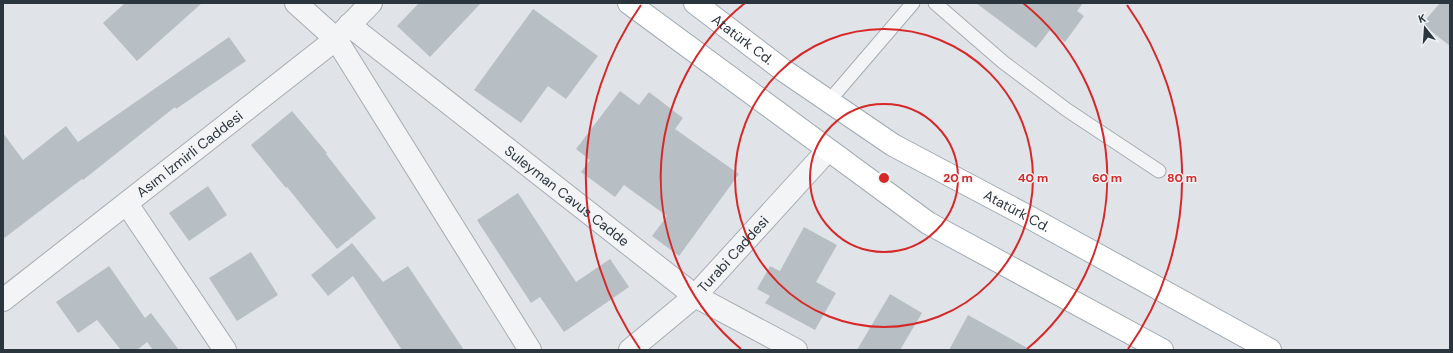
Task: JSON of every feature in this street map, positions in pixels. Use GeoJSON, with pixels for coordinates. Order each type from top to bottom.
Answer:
{"type":"FeatureCollection","features":[{"type":"Feature","properties":{"kind":"main road"},"geometry":{"type":"LineString","coordinates":[[629,3],[928,223],[1162,350]]}},
{"type":"Feature","properties":{"kind":"main road","name":"Atatürk Cd."},"geometry":{"type":"LineString","coordinates":[[695,3],[782,70],[893,145],[1034,219],[1270,350]]}},
{"type":"Feature","properties":{"kind":"street"},"geometry":{"type":"LineString","coordinates":[[296,3],[343,32],[530,350]]}},
{"type":"Feature","properties":{"kind":"street","name":"Asım İzmirli Caddesi"},"geometry":{"type":"LineString","coordinates":[[3,300],[343,32],[371,3]]}},
{"type":"Feature","properties":{"kind":"street","name":"Suleyman Cavus Cadde"},"geometry":{"type":"LineString","coordinates":[[343,32],[695,296],[796,350]]}},
{"type":"Feature","properties":{"kind":"street","name":"Turabi Caddesi"},"geometry":{"type":"LineString","coordinates":[[630,350],[695,296],[828,150]]}},
{"type":"Feature","properties":{"kind":"street"},"geometry":{"type":"LineString","coordinates":[[126,204],[225,350]]}},
{"type":"Feature","properties":{"kind":"lane"},"geometry":{"type":"LineString","coordinates":[[829,101],[913,3]]}},
{"type":"Feature","properties":{"kind":"lane"},"geometry":{"type":"LineString","coordinates":[[935,3],[1003,62],[1067,110],[1159,171]]}},
{"type":"Feature","properties":{"kind":"building"},"geometry":{"type":"Polygon","coordinates":[[[125,3],[202,3],[137,61],[103,23],[125,3]]]}},
{"type":"Feature","properties":{"kind":"building"},"geometry":{"type":"Polygon","coordinates":[[[419,3],[481,3],[430,57],[397,26],[419,3]]]}},
{"type":"Feature","properties":{"kind":"building"},"geometry":{"type":"Polygon","coordinates":[[[976,3],[1083,3],[1077,11],[1084,16],[1065,42],[1050,30],[1036,48],[976,3]]]}},
{"type":"Feature","properties":{"kind":"building"},"geometry":{"type":"Polygon","coordinates":[[[1440,3],[1450,3],[1450,46],[1422,24],[1440,3]]]}},
{"type":"Feature","properties":{"kind":"building"},"geometry":{"type":"Polygon","coordinates":[[[533,9],[598,56],[566,99],[548,86],[521,123],[474,90],[533,9]]]}},
{"type":"Feature","properties":{"kind":"building"},"geometry":{"type":"Polygon","coordinates":[[[229,37],[246,61],[176,109],[175,107],[83,180],[82,179],[3,239],[3,133],[23,160],[66,126],[78,142],[229,37]]]}},
{"type":"Feature","properties":{"kind":"building"},"geometry":{"type":"Polygon","coordinates":[[[620,91],[639,105],[649,92],[683,118],[675,129],[739,174],[679,256],[652,236],[667,216],[624,185],[615,197],[581,172],[590,160],[576,149],[620,91]]]}},
{"type":"Feature","properties":{"kind":"building"},"geometry":{"type":"Polygon","coordinates":[[[292,111],[327,153],[326,154],[376,218],[337,249],[251,145],[292,111]]]}},
{"type":"Feature","properties":{"kind":"building"},"geometry":{"type":"Polygon","coordinates":[[[208,186],[227,215],[189,241],[169,213],[208,186]]]}},
{"type":"Feature","properties":{"kind":"building"},"geometry":{"type":"Polygon","coordinates":[[[518,193],[576,282],[610,259],[629,287],[564,332],[540,297],[531,303],[477,220],[518,193]]]}},
{"type":"Feature","properties":{"kind":"building"},"geometry":{"type":"Polygon","coordinates":[[[804,227],[837,245],[816,282],[836,293],[815,330],[765,303],[770,296],[757,289],[770,266],[780,271],[804,227]]]}},
{"type":"Feature","properties":{"kind":"building"},"geometry":{"type":"Polygon","coordinates":[[[352,243],[383,282],[408,266],[464,350],[402,350],[353,276],[328,296],[311,275],[352,243]]]}},
{"type":"Feature","properties":{"kind":"building"},"geometry":{"type":"Polygon","coordinates":[[[251,252],[278,295],[237,321],[209,278],[251,252]]]}},
{"type":"Feature","properties":{"kind":"building"},"geometry":{"type":"Polygon","coordinates":[[[109,266],[145,318],[151,313],[179,350],[153,350],[147,342],[137,350],[121,350],[97,320],[78,333],[56,302],[109,266]]]}},
{"type":"Feature","properties":{"kind":"building"},"geometry":{"type":"Polygon","coordinates":[[[890,294],[922,313],[900,350],[857,350],[890,294]]]}},
{"type":"Feature","properties":{"kind":"building"},"geometry":{"type":"Polygon","coordinates":[[[968,315],[1031,350],[949,350],[968,315]]]}}]}
